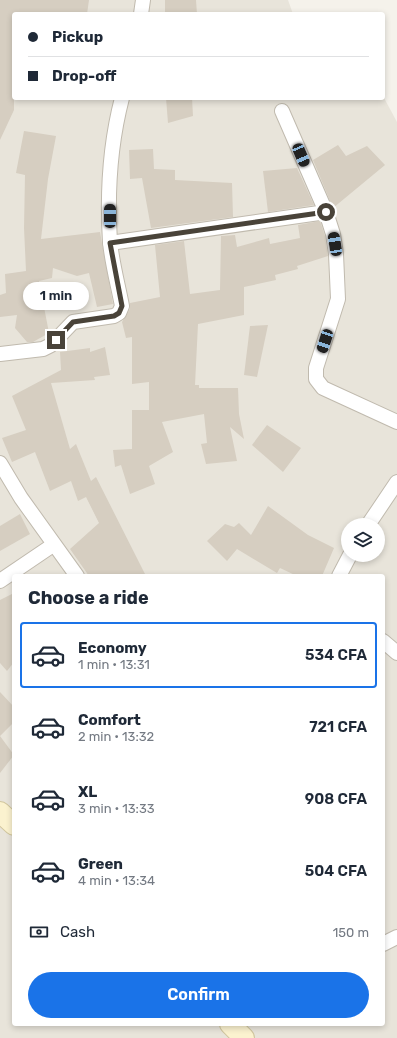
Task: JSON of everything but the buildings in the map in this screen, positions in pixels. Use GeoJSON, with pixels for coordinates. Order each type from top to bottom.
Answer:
{"type":"FeatureCollection","features":[{"type":"Feature","properties":{"kind":"main road"},"geometry":{"type":"LineString","coordinates":[[232,1026],[244,1038]]}},
{"type":"Feature","properties":{"kind":"street"},"geometry":{"type":"LineString","coordinates":[[141,12],[143,0]]}},
{"type":"Feature","properties":{"kind":"street"},"geometry":{"type":"LineString","coordinates":[[0,354],[43,349],[51,345],[73,322],[114,316],[119,313],[122,306],[110,243],[110,176],[115,125],[121,100]]}},
{"type":"Feature","properties":{"kind":"street"},"geometry":{"type":"LineString","coordinates":[[282,111],[326,212],[333,234],[336,254],[338,299],[316,368],[316,379],[322,388],[397,422]]}},
{"type":"Feature","properties":{"kind":"street"},"geometry":{"type":"LineString","coordinates":[[110,243],[326,212]]}},
{"type":"Feature","properties":{"kind":"street"},"geometry":{"type":"LineString","coordinates":[[0,463],[21,498],[53,545],[75,574]]}},
{"type":"Feature","properties":{"kind":"street"},"geometry":{"type":"LineString","coordinates":[[373,518],[397,482]]}},
{"type":"Feature","properties":{"kind":"street"},"geometry":{"type":"LineString","coordinates":[[0,581],[53,545]]}},
{"type":"Feature","properties":{"kind":"street"},"geometry":{"type":"LineString","coordinates":[[340,574],[346,562]]}},
{"type":"Feature","properties":{"kind":"street"},"geometry":{"type":"LineString","coordinates":[[385,643],[397,654]]}},
{"type":"Feature","properties":{"kind":"street"},"geometry":{"type":"LineString","coordinates":[[385,943],[397,937]]}},
{"type":"Feature","properties":{"kind":"shaded area"},"geometry":{"type":"Polygon","coordinates":[[[0,0],[288,0],[292,12],[12,12],[12,100],[385,100],[397,122],[397,1038],[0,1038],[0,0]]]}},
{"type":"Feature","properties":{"kind":"route"},"geometry":{"type":"LineString","coordinates":[[56,340],[73,322],[114,316],[119,313],[122,306],[110,243],[326,212]]}}]}
